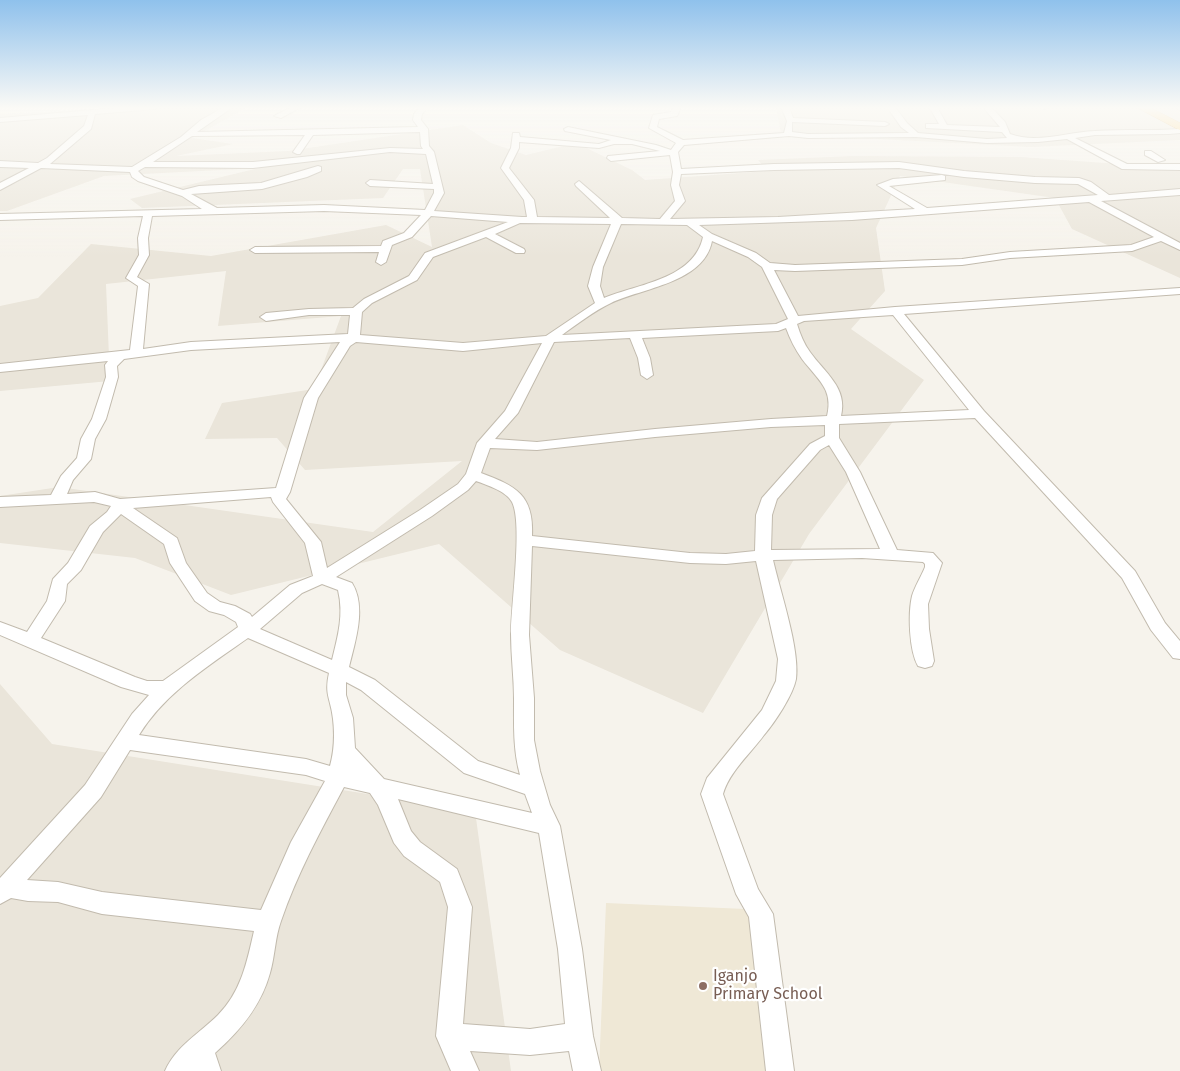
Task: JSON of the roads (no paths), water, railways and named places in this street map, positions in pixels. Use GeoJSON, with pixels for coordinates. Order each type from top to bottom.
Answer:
{"type":"FeatureCollection","features":[{"type":"Feature","properties":{"kind":"street"},"geometry":{"type":"LineString","coordinates":[[0,187],[43,166],[53,157]]}},
{"type":"Feature","properties":{"kind":"street"},"geometry":{"type":"LineString","coordinates":[[0,164],[134,170],[154,157]]}},
{"type":"Feature","properties":{"kind":"street"},"geometry":{"type":"LineString","coordinates":[[196,166],[197,157]]}},
{"type":"Feature","properties":{"kind":"street"},"geometry":{"type":"LineString","coordinates":[[142,164],[196,166],[265,164],[328,157]]}},
{"type":"Feature","properties":{"kind":"street"},"geometry":{"type":"LineString","coordinates":[[381,262],[384,249],[393,240],[412,232],[428,213],[438,193],[431,157]]}},
{"type":"Feature","properties":{"kind":"street"},"geometry":{"type":"LineString","coordinates":[[511,157],[506,168],[529,200],[527,220]]}},
{"type":"Feature","properties":{"kind":"street"},"geometry":{"type":"LineString","coordinates":[[611,158],[623,157]]}},
{"type":"Feature","properties":{"kind":"street"},"geometry":{"type":"LineString","coordinates":[[663,222],[680,201],[675,183],[676,172],[673,157]]}},
{"type":"Feature","properties":{"kind":"street"},"geometry":{"type":"LineString","coordinates":[[1105,157],[1125,168],[1180,167]]}},
{"type":"Feature","properties":{"kind":"street"},"geometry":{"type":"LineString","coordinates":[[1155,157],[1161,160]]}},
{"type":"Feature","properties":{"kind":"street"},"geometry":{"type":"LineString","coordinates":[[1113,161],[1180,160]]}},
{"type":"Feature","properties":{"kind":"street"},"geometry":{"type":"LineString","coordinates":[[676,172],[876,164],[918,167],[964,174],[1017,176],[1081,182],[1108,198]]}},
{"type":"Feature","properties":{"kind":"street"},"geometry":{"type":"LineString","coordinates":[[182,193],[199,189],[262,186],[305,175],[318,169]]}},
{"type":"Feature","properties":{"kind":"street"},"geometry":{"type":"LineString","coordinates":[[134,170],[135,175],[141,179],[182,193],[202,205],[220,212]]}},
{"type":"Feature","properties":{"kind":"street"},"geometry":{"type":"LineString","coordinates":[[926,212],[881,185],[893,182],[942,178]]}},
{"type":"Feature","properties":{"kind":"street"},"geometry":{"type":"LineString","coordinates":[[370,183],[438,187]]}},
{"type":"Feature","properties":{"kind":"street"},"geometry":{"type":"LineString","coordinates":[[579,184],[618,220]]}},
{"type":"Feature","properties":{"kind":"street"},"geometry":{"type":"LineString","coordinates":[[0,217],[324,208],[527,220],[689,222],[852,217],[1180,192]]}},
{"type":"Feature","properties":{"kind":"street"},"geometry":{"type":"LineString","coordinates":[[1092,199],[1180,247]]}},
{"type":"Feature","properties":{"kind":"street"},"geometry":{"type":"LineString","coordinates":[[136,352],[139,334],[138,321],[144,297],[144,284],[130,278],[144,254],[143,238],[148,212]]}},
{"type":"Feature","properties":{"kind":"street"},"geometry":{"type":"LineString","coordinates":[[346,588],[322,578],[316,564],[313,542],[296,518],[278,499],[282,492],[310,398],[346,344],[354,338],[356,311],[360,306],[413,278],[429,255],[527,220]]}},
{"type":"Feature","properties":{"kind":"street"},"geometry":{"type":"LineString","coordinates":[[601,303],[594,286],[598,267],[618,220]]}},
{"type":"Feature","properties":{"kind":"street"},"geometry":{"type":"LineString","coordinates":[[689,222],[708,236],[752,255],[767,266],[795,268],[962,262],[1010,255],[1132,248],[1163,237]]}},
{"type":"Feature","properties":{"kind":"street"},"geometry":{"type":"LineString","coordinates":[[488,234],[520,251]]}},
{"type":"Feature","properties":{"kind":"street"},"geometry":{"type":"LineString","coordinates":[[3,891],[93,791],[139,719],[167,688],[259,621],[296,589],[322,578],[453,496],[473,475],[484,443],[511,413],[550,339],[558,330],[574,322],[601,303],[654,285],[697,263],[703,255],[708,236]]}},
{"type":"Feature","properties":{"kind":"street"},"geometry":{"type":"LineString","coordinates":[[255,250],[384,249]]}},
{"type":"Feature","properties":{"kind":"street"},"geometry":{"type":"LineString","coordinates":[[767,266],[792,321],[803,351],[819,370],[835,396],[832,438],[853,472],[890,554]]}},
{"type":"Feature","properties":{"kind":"street"},"geometry":{"type":"LineString","coordinates":[[0,368],[191,346],[302,339],[354,338],[463,347],[550,339],[778,326],[792,321],[895,310],[1180,292]]}},
{"type":"Feature","properties":{"kind":"street"},"geometry":{"type":"LineString","coordinates":[[895,310],[978,414],[1128,575],[1144,598],[1158,626],[1180,653]]}},
{"type":"Feature","properties":{"kind":"street"},"geometry":{"type":"LineString","coordinates":[[266,317],[309,312],[356,311]]}},
{"type":"Feature","properties":{"kind":"street"},"geometry":{"type":"LineString","coordinates":[[635,335],[644,358],[647,375]]}},
{"type":"Feature","properties":{"kind":"street"},"geometry":{"type":"LineString","coordinates":[[57,498],[66,479],[84,459],[88,439],[99,419],[112,377],[111,365],[120,355]]}},
{"type":"Feature","properties":{"kind":"street"},"geometry":{"type":"LineString","coordinates":[[484,443],[537,446],[655,432],[834,419],[849,421],[978,414]]}},
{"type":"Feature","properties":{"kind":"street"},"geometry":{"type":"LineString","coordinates":[[780,1071],[761,914],[748,894],[712,794],[715,784],[728,766],[770,714],[786,681],[787,659],[763,555],[764,515],[770,498],[815,447],[832,438]]}},
{"type":"Feature","properties":{"kind":"street"},"geometry":{"type":"LineString","coordinates":[[473,475],[506,488],[519,500],[525,520],[520,635],[524,698],[524,740],[529,771],[549,826],[570,949],[580,1036],[587,1071]]}},
{"type":"Feature","properties":{"kind":"street"},"geometry":{"type":"LineString","coordinates":[[0,502],[95,497],[120,504],[282,492]]}},
{"type":"Feature","properties":{"kind":"street"},"geometry":{"type":"LineString","coordinates":[[120,504],[133,517],[171,542],[178,563],[201,597],[215,607],[229,610],[244,618],[248,628],[255,634],[339,670],[368,686],[471,767],[535,788]]}},
{"type":"Feature","properties":{"kind":"street"},"geometry":{"type":"LineString","coordinates":[[31,640],[56,602],[59,583],[76,566],[96,529],[113,515],[120,504]]}},
{"type":"Feature","properties":{"kind":"street"},"geometry":{"type":"LineString","coordinates":[[524,540],[682,558],[726,559],[763,555],[890,554],[927,557],[934,563],[921,595],[918,612],[925,662]]}},
{"type":"Feature","properties":{"kind":"street"},"geometry":{"type":"LineString","coordinates":[[180,1071],[204,1059],[240,1008],[254,983],[268,922],[299,849],[338,777],[345,750],[343,718],[336,695],[348,626],[350,602],[346,588],[349,560]]}},
{"type":"Feature","properties":{"kind":"street"},"geometry":{"type":"LineString","coordinates":[[0,628],[128,682],[147,688],[167,688]]}},
{"type":"Feature","properties":{"kind":"street"},"geometry":{"type":"LineString","coordinates":[[126,741],[306,768],[549,826]]}},
{"type":"Feature","properties":{"kind":"street"},"geometry":{"type":"LineString","coordinates":[[345,750],[378,786],[388,802],[402,836],[412,849],[449,876],[460,907],[449,1036],[465,1071]]}},
{"type":"Feature","properties":{"kind":"street"},"geometry":{"type":"LineString","coordinates":[[3,891],[58,892],[102,904],[268,922]]}},
{"type":"Feature","properties":{"kind":"street"},"geometry":{"type":"LineString","coordinates":[[449,1036],[530,1042],[580,1036]]}},
{"type":"Feature","properties":{"kind":"place","name":"Iganjo Primary School"},"geometry":{"type":"Point","coordinates":[703,986]}}]}
